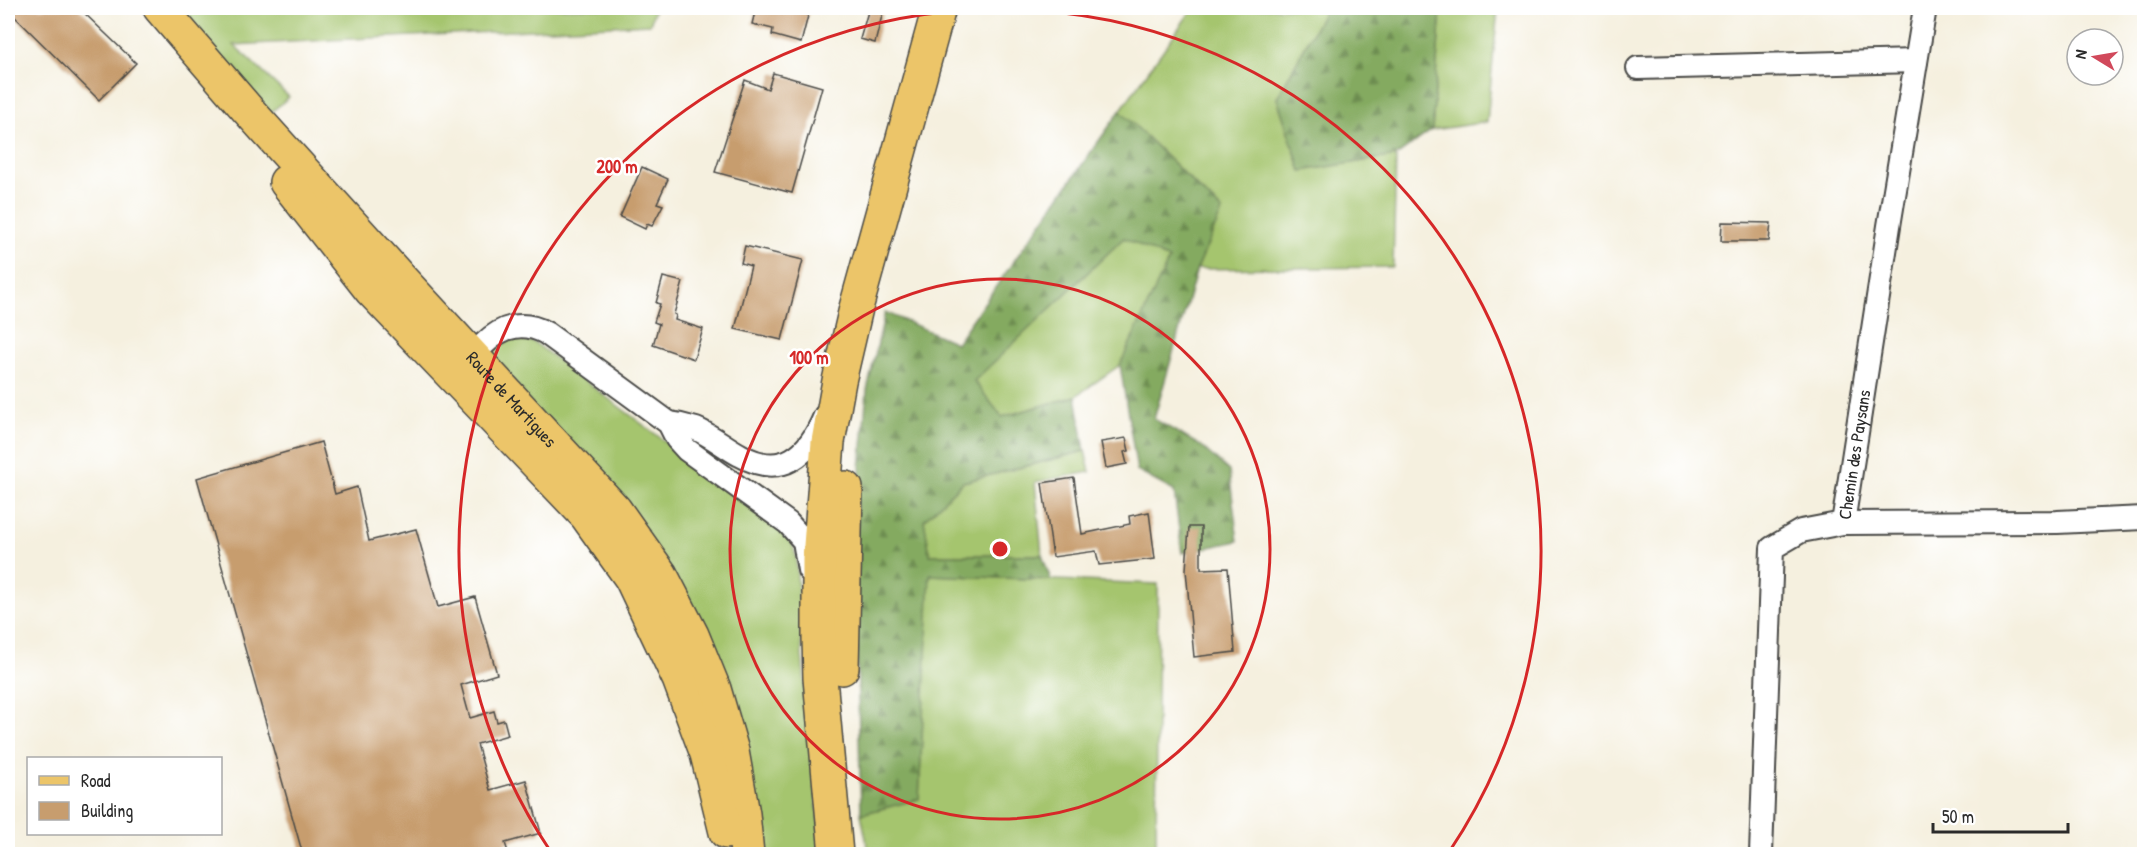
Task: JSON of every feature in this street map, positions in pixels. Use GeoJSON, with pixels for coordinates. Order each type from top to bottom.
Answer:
{"type":"FeatureCollection","features":[{"type":"Feature","properties":{"kind":"main road","name":"Route de Martigues"},"geometry":{"type":"LineString","coordinates":[[141,8],[206,82],[371,290],[586,515],[631,578],[679,679],[707,754],[726,836],[728,855]]}},
{"type":"Feature","properties":{"kind":"main road","name":"Route de Martigues"},"geometry":{"type":"LineString","coordinates":[[160,8],[248,110],[472,357],[615,510],[661,575],[692,635],[714,689],[732,751],[743,814],[747,855]]}},
{"type":"Feature","properties":{"kind":"main road"},"geometry":{"type":"LineString","coordinates":[[836,855],[820,678],[819,637],[819,559],[828,442],[856,308],[939,8]]}},
{"type":"Feature","properties":{"kind":"main road"},"geometry":{"type":"LineString","coordinates":[[859,855],[842,715],[844,507],[852,418],[866,312],[909,122]]}},
{"type":"Feature","properties":{"kind":"street","name":"Chemin des Paysans"},"geometry":{"type":"LineString","coordinates":[[1761,855],[1772,548],[1801,531],[1843,523],[1925,8]]}},
{"type":"Feature","properties":{"kind":"street"},"geometry":{"type":"LineString","coordinates":[[1638,68],[1916,62]]}},
{"type":"Feature","properties":{"kind":"street"},"geometry":{"type":"LineString","coordinates":[[426,349],[450,360],[460,361],[472,357],[492,337],[508,327],[518,325],[534,327],[546,333],[669,423],[698,430],[758,464],[784,463],[801,454],[821,424],[839,381]]}},
{"type":"Feature","properties":{"kind":"street"},"geometry":{"type":"LineString","coordinates":[[669,423],[677,439],[687,450],[789,523],[798,532],[804,541],[819,637]]}},
{"type":"Feature","properties":{"kind":"street"},"geometry":{"type":"LineString","coordinates":[[1843,523],[2057,522],[2145,518]]}},
{"type":"Feature","properties":{"kind":"green space"},"geometry":{"type":"Polygon","coordinates":[[[176,8],[655,8],[650,24],[234,45],[289,97],[269,114],[176,8]]]}},
{"type":"Feature","properties":{"kind":"green space"},"geometry":{"type":"Polygon","coordinates":[[[1193,8],[1326,8],[1277,98],[1301,171],[1396,156],[1393,267],[1197,269],[1222,211],[1120,111],[1193,8]]]}},
{"type":"Feature","properties":{"kind":"green space"},"geometry":{"type":"Polygon","coordinates":[[[1326,8],[1441,8],[1432,130],[1396,156],[1301,171],[1277,98],[1326,8]]]}},
{"type":"Feature","properties":{"kind":"green space"},"geometry":{"type":"Polygon","coordinates":[[[1441,8],[1498,8],[1487,122],[1432,130],[1441,8]]]}},
{"type":"Feature","properties":{"kind":"green space"},"geometry":{"type":"Polygon","coordinates":[[[1120,111],[1222,211],[1197,269],[1154,419],[1201,446],[1229,471],[1238,541],[1182,553],[1174,491],[1137,471],[1120,365],[1169,259],[1124,238],[974,381],[1002,417],[1076,396],[1085,451],[963,482],[924,520],[930,555],[1042,555],[1051,580],[930,575],[919,799],[861,814],[854,536],[867,390],[885,312],[956,343],[1120,111]]]}},
{"type":"Feature","properties":{"kind":"green space"},"geometry":{"type":"Polygon","coordinates":[[[1124,237],[1170,259],[1120,365],[1076,396],[1002,417],[973,381],[1124,237]]]}},
{"type":"Feature","properties":{"kind":"green space"},"geometry":{"type":"Polygon","coordinates":[[[512,338],[535,343],[782,530],[792,542],[796,557],[802,655],[822,854],[758,854],[755,818],[492,357],[500,345],[512,338]]]}},
{"type":"Feature","properties":{"kind":"green space"},"geometry":{"type":"Polygon","coordinates":[[[1085,451],[1090,472],[1035,482],[1042,555],[930,555],[924,520],[963,482],[1085,451]]]}},
{"type":"Feature","properties":{"kind":"green space"},"geometry":{"type":"Polygon","coordinates":[[[929,575],[1158,584],[1156,854],[869,854],[861,814],[919,799],[929,575]]]}},
{"type":"Feature","properties":{"kind":"building"},"geometry":{"type":"Polygon","coordinates":[[[8,8],[79,8],[136,63],[99,100],[8,8]]]}},
{"type":"Feature","properties":{"kind":"building"},"geometry":{"type":"Polygon","coordinates":[[[756,8],[810,8],[801,43],[772,35],[773,29],[752,24],[756,8]]]}},
{"type":"Feature","properties":{"kind":"building"},"geometry":{"type":"Polygon","coordinates":[[[869,8],[884,8],[875,43],[860,39],[869,8]]]}},
{"type":"Feature","properties":{"kind":"building"},"geometry":{"type":"Polygon","coordinates":[[[773,73],[822,87],[792,193],[715,172],[745,80],[768,89],[773,73]]]}},
{"type":"Feature","properties":{"kind":"building"},"geometry":{"type":"Polygon","coordinates":[[[642,167],[668,179],[657,203],[663,205],[652,226],[647,224],[645,229],[620,217],[642,167]]]}},
{"type":"Feature","properties":{"kind":"building"},"geometry":{"type":"Polygon","coordinates":[[[1722,222],[1771,223],[1769,241],[1721,241],[1722,222]]]}},
{"type":"Feature","properties":{"kind":"building"},"geometry":{"type":"Polygon","coordinates":[[[745,246],[803,260],[782,340],[735,329],[751,266],[741,263],[745,246]]]}},
{"type":"Feature","properties":{"kind":"building"},"geometry":{"type":"Polygon","coordinates":[[[663,277],[683,282],[674,314],[676,315],[675,320],[703,329],[694,359],[653,345],[659,324],[654,322],[660,304],[656,303],[663,277]]]}},
{"type":"Feature","properties":{"kind":"building"},"geometry":{"type":"Polygon","coordinates":[[[1126,438],[1129,451],[1124,452],[1127,464],[1106,468],[1101,442],[1126,438]]]}},
{"type":"Feature","properties":{"kind":"building"},"geometry":{"type":"Polygon","coordinates":[[[321,442],[335,494],[357,487],[369,541],[416,529],[438,607],[475,597],[497,674],[461,685],[470,718],[494,711],[497,722],[504,720],[508,735],[477,744],[490,790],[526,780],[541,833],[505,843],[509,855],[303,855],[197,478],[321,442]]]}},
{"type":"Feature","properties":{"kind":"building"},"geometry":{"type":"Polygon","coordinates":[[[1074,478],[1082,534],[1130,524],[1129,516],[1149,512],[1155,559],[1099,565],[1096,551],[1053,557],[1042,483],[1074,478]]]}},
{"type":"Feature","properties":{"kind":"building"},"geometry":{"type":"Polygon","coordinates":[[[1189,527],[1201,527],[1201,569],[1228,568],[1235,652],[1194,657],[1186,570],[1189,527]]]}}]}
